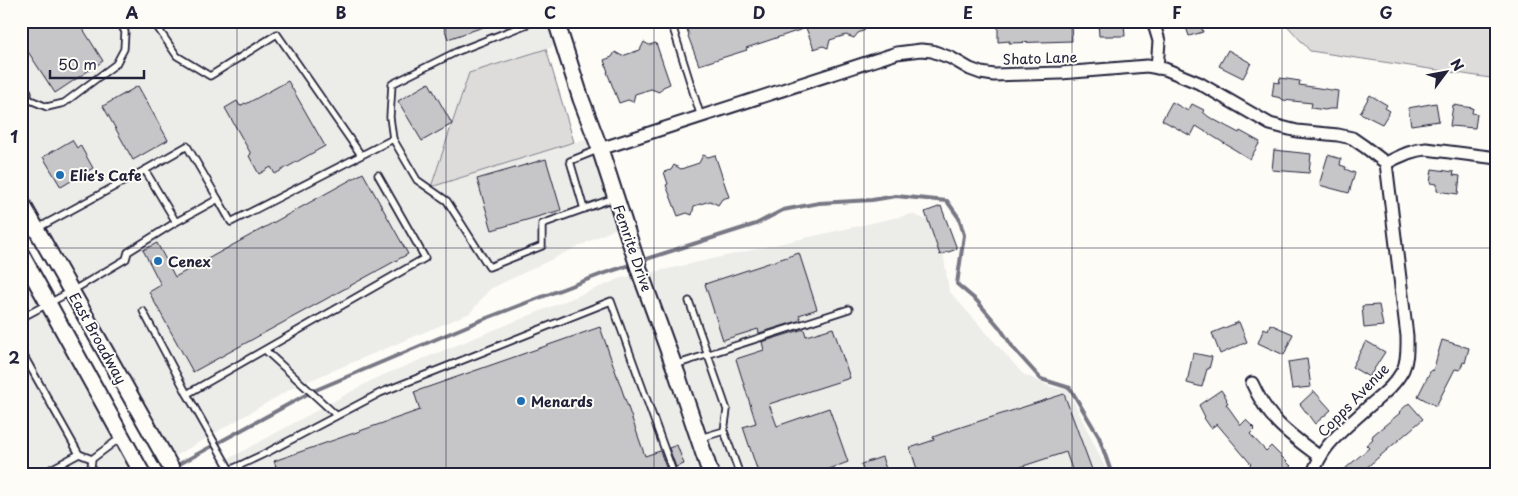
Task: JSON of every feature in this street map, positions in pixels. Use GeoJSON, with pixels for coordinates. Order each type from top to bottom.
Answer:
{"type":"FeatureCollection","features":[{"type":"Feature","properties":{"kind":"street"},"geometry":{"type":"LineString","coordinates":[[1153,21],[1159,41],[1159,62],[1157,68]]}},
{"type":"Feature","properties":{"kind":"street","name":"Femrite Drive"},"geometry":{"type":"LineString","coordinates":[[558,22],[581,99],[600,149],[711,475]]}},
{"type":"Feature","properties":{"kind":"street","name":"Shato Lane"},"geometry":{"type":"LineString","coordinates":[[600,149],[897,53],[921,50],[940,53],[970,69],[994,75],[1061,73],[1147,66],[1174,71],[1199,83],[1270,124],[1297,131],[1352,138],[1386,163]]}},
{"type":"Feature","properties":{"kind":"street"},"geometry":{"type":"LineString","coordinates":[[1386,163],[1408,152],[1426,149],[1497,158]]}},
{"type":"Feature","properties":{"kind":"street","name":"Copps Avenue"},"geometry":{"type":"LineString","coordinates":[[1312,475],[1320,457],[1328,446],[1394,383],[1403,370],[1406,361],[1408,336],[1386,163]]}},
{"type":"Feature","properties":{"kind":"street","name":"East Broadway"},"geometry":{"type":"LineString","coordinates":[[21,202],[175,475]]}},
{"type":"Feature","properties":{"kind":"street","name":"East Broadway"},"geometry":{"type":"LineString","coordinates":[[21,254],[143,475]]}},
{"type":"Feature","properties":{"kind":"street"},"geometry":{"type":"LineString","coordinates":[[1252,382],[1262,403],[1285,431],[1320,457]]}},
{"type":"Feature","properties":{"kind":"lane"},"geometry":{"type":"LineString","coordinates":[[21,104],[28,100],[47,107],[64,103],[116,64],[124,49],[125,32],[119,21]]}},
{"type":"Feature","properties":{"kind":"lane"},"geometry":{"type":"LineString","coordinates":[[153,21],[178,56],[210,76],[277,34],[361,155]]}},
{"type":"Feature","properties":{"kind":"lane"},"geometry":{"type":"LineString","coordinates":[[535,21],[456,52],[392,84],[390,117],[393,139],[417,180],[447,202],[489,267],[542,246],[542,224],[616,198]]}},
{"type":"Feature","properties":{"kind":"lane"},"geometry":{"type":"LineString","coordinates":[[673,28],[701,117]]}},
{"type":"Feature","properties":{"kind":"lane"},"geometry":{"type":"LineString","coordinates":[[21,82],[28,92],[28,100]]}},
{"type":"Feature","properties":{"kind":"lane"},"geometry":{"type":"LineString","coordinates":[[36,229],[187,146],[231,222],[393,139]]}},
{"type":"Feature","properties":{"kind":"lane"},"geometry":{"type":"LineString","coordinates":[[584,209],[570,161],[600,149]]}},
{"type":"Feature","properties":{"kind":"lane"},"geometry":{"type":"LineString","coordinates":[[145,170],[176,222]]}},
{"type":"Feature","properties":{"kind":"lane"},"geometry":{"type":"LineString","coordinates":[[187,394],[425,258],[378,175]]}},
{"type":"Feature","properties":{"kind":"lane"},"geometry":{"type":"LineString","coordinates":[[21,318],[126,259],[128,252],[218,199]]}},
{"type":"Feature","properties":{"kind":"lane"},"geometry":{"type":"LineString","coordinates":[[143,311],[187,394],[232,472],[380,393],[611,300],[674,475]]}},
{"type":"Feature","properties":{"kind":"lane"},"geometry":{"type":"LineString","coordinates":[[689,301],[727,410],[724,430],[740,475]]}},
{"type":"Feature","properties":{"kind":"lane"},"geometry":{"type":"LineString","coordinates":[[674,366],[733,345],[849,309]]}},
{"type":"Feature","properties":{"kind":"lane"},"geometry":{"type":"LineString","coordinates":[[266,350],[336,415]]}},
{"type":"Feature","properties":{"kind":"lane"},"geometry":{"type":"LineString","coordinates":[[21,358],[24,356],[79,454],[92,459]]}},
{"type":"Feature","properties":{"kind":"lane"},"geometry":{"type":"LineString","coordinates":[[699,439],[724,430]]}},
{"type":"Feature","properties":{"kind":"lane"},"geometry":{"type":"LineString","coordinates":[[90,475],[92,459],[122,437]]}},
{"type":"Feature","properties":{"kind":"lane"},"geometry":{"type":"LineString","coordinates":[[40,475],[79,454]]}},
{"type":"Feature","properties":{"kind":"shaded area"},"geometry":{"type":"Polygon","coordinates":[[[21,21],[556,21],[562,44],[469,73],[431,186],[595,136],[625,224],[490,289],[470,313],[294,387],[167,461],[21,202],[21,21]]]}},
{"type":"Feature","properties":{"kind":"shaded area"},"geometry":{"type":"Polygon","coordinates":[[[1283,21],[1497,21],[1497,79],[1310,51],[1283,21]]]}},
{"type":"Feature","properties":{"kind":"shaded area"},"geometry":{"type":"Polygon","coordinates":[[[546,49],[574,142],[431,187],[469,73],[546,49]]]}},
{"type":"Feature","properties":{"kind":"shaded area"},"geometry":{"type":"Polygon","coordinates":[[[912,214],[939,225],[949,291],[1023,374],[1051,387],[1068,390],[1109,475],[199,475],[376,378],[624,277],[641,275],[912,214]]]}},
{"type":"Feature","properties":{"kind":"shaded area"},"geometry":{"type":"Polygon","coordinates":[[[21,254],[137,464],[120,475],[21,475],[21,254]]]}},
{"type":"Feature","properties":{"kind":"building"},"geometry":{"type":"Polygon","coordinates":[[[21,21],[78,21],[103,61],[55,93],[21,41],[21,21]]]}},
{"type":"Feature","properties":{"kind":"building"},"geometry":{"type":"Polygon","coordinates":[[[442,21],[494,21],[495,23],[448,39],[442,21]]]}},
{"type":"Feature","properties":{"kind":"building"},"geometry":{"type":"Polygon","coordinates":[[[692,21],[862,21],[865,30],[858,33],[854,38],[846,35],[830,40],[828,48],[823,46],[814,49],[806,28],[746,48],[747,50],[699,65],[685,24],[692,21]]]}},
{"type":"Feature","properties":{"kind":"building"},"geometry":{"type":"Polygon","coordinates":[[[1098,21],[1115,21],[1115,24],[1124,23],[1125,36],[1099,36],[1098,21]]]}},
{"type":"Feature","properties":{"kind":"building"},"geometry":{"type":"Polygon","coordinates":[[[1184,21],[1199,21],[1203,32],[1189,36],[1184,21]]]}},
{"type":"Feature","properties":{"kind":"building"},"geometry":{"type":"Polygon","coordinates":[[[1071,22],[1072,41],[998,42],[998,23],[1020,23],[1020,25],[1071,22]]]}},
{"type":"Feature","properties":{"kind":"building"},"geometry":{"type":"Polygon","coordinates":[[[644,42],[649,45],[656,43],[670,84],[663,87],[659,92],[651,89],[635,94],[633,102],[628,100],[619,103],[604,60],[612,57],[615,52],[622,56],[640,50],[644,42]]]}},
{"type":"Feature","properties":{"kind":"building"},"geometry":{"type":"Polygon","coordinates":[[[1228,50],[1251,63],[1243,78],[1219,66],[1228,50]]]}},
{"type":"Feature","properties":{"kind":"building"},"geometry":{"type":"Polygon","coordinates":[[[1280,78],[1300,81],[1299,85],[1338,91],[1336,109],[1311,108],[1312,103],[1283,100],[1272,96],[1274,82],[1279,83],[1280,78]]]}},
{"type":"Feature","properties":{"kind":"building"},"geometry":{"type":"Polygon","coordinates":[[[288,81],[325,146],[275,174],[271,167],[259,174],[249,156],[251,154],[225,108],[237,101],[240,106],[246,104],[288,81]]]}},
{"type":"Feature","properties":{"kind":"building"},"geometry":{"type":"Polygon","coordinates":[[[429,83],[452,124],[422,141],[398,101],[429,83]]]}},
{"type":"Feature","properties":{"kind":"building"},"geometry":{"type":"Polygon","coordinates":[[[138,86],[168,140],[133,160],[103,106],[138,86]]]}},
{"type":"Feature","properties":{"kind":"building"},"geometry":{"type":"Polygon","coordinates":[[[1370,95],[1387,105],[1385,108],[1390,111],[1382,124],[1360,113],[1370,95]]]}},
{"type":"Feature","properties":{"kind":"building"},"geometry":{"type":"Polygon","coordinates":[[[1172,102],[1188,111],[1192,104],[1204,110],[1203,112],[1209,117],[1260,142],[1250,159],[1196,126],[1191,136],[1162,120],[1172,102]]]}},
{"type":"Feature","properties":{"kind":"building"},"geometry":{"type":"Polygon","coordinates":[[[1436,103],[1439,121],[1411,125],[1408,108],[1436,103]]]}},
{"type":"Feature","properties":{"kind":"building"},"geometry":{"type":"Polygon","coordinates":[[[1453,105],[1473,108],[1472,113],[1477,114],[1475,128],[1450,126],[1453,105]]]}},
{"type":"Feature","properties":{"kind":"building"},"geometry":{"type":"Polygon","coordinates":[[[72,140],[77,148],[80,145],[93,168],[61,187],[43,157],[72,140]]]}},
{"type":"Feature","properties":{"kind":"building"},"geometry":{"type":"Polygon","coordinates":[[[1274,150],[1311,154],[1309,173],[1272,170],[1274,150]]]}},
{"type":"Feature","properties":{"kind":"building"},"geometry":{"type":"Polygon","coordinates":[[[703,155],[708,157],[715,155],[729,197],[722,199],[718,205],[710,201],[694,206],[692,215],[687,213],[678,216],[666,185],[668,184],[664,172],[671,170],[674,165],[681,169],[699,163],[703,155]]]}},
{"type":"Feature","properties":{"kind":"building"},"geometry":{"type":"Polygon","coordinates":[[[1328,155],[1341,159],[1340,165],[1355,173],[1349,193],[1319,185],[1328,155]]]}},
{"type":"Feature","properties":{"kind":"building"},"geometry":{"type":"Polygon","coordinates":[[[546,159],[561,210],[492,230],[477,179],[546,159]]]}},
{"type":"Feature","properties":{"kind":"building"},"geometry":{"type":"Polygon","coordinates":[[[1432,169],[1454,172],[1453,175],[1460,176],[1458,194],[1437,191],[1437,184],[1430,183],[1432,169]]]}},
{"type":"Feature","properties":{"kind":"building"},"geometry":{"type":"Polygon","coordinates":[[[363,173],[408,254],[193,372],[149,292],[161,285],[143,250],[157,243],[175,277],[363,173]]]}},
{"type":"Feature","properties":{"kind":"building"},"geometry":{"type":"Polygon","coordinates":[[[941,206],[957,249],[940,255],[925,212],[941,206]]]}},
{"type":"Feature","properties":{"kind":"building"},"geometry":{"type":"Polygon","coordinates":[[[799,253],[817,309],[799,315],[801,320],[759,333],[758,329],[723,340],[705,284],[799,253]]]}},
{"type":"Feature","properties":{"kind":"building"},"geometry":{"type":"Polygon","coordinates":[[[1379,305],[1383,326],[1364,328],[1362,306],[1379,305]]]}},
{"type":"Feature","properties":{"kind":"building"},"geometry":{"type":"Polygon","coordinates":[[[1239,322],[1247,342],[1220,354],[1212,333],[1239,322]]]}},
{"type":"Feature","properties":{"kind":"building"},"geometry":{"type":"Polygon","coordinates":[[[1270,324],[1293,334],[1284,355],[1258,343],[1264,328],[1268,330],[1270,324]]]}},
{"type":"Feature","properties":{"kind":"building","name":"Menards"},"geometry":{"type":"Polygon","coordinates":[[[600,327],[645,456],[660,451],[667,470],[652,475],[279,475],[274,461],[420,410],[414,392],[600,327]]]}},
{"type":"Feature","properties":{"kind":"building"},"geometry":{"type":"Polygon","coordinates":[[[833,328],[850,378],[769,404],[777,426],[829,408],[848,462],[813,475],[759,475],[743,427],[756,423],[736,359],[764,350],[762,342],[804,329],[806,336],[833,328]]]}},
{"type":"Feature","properties":{"kind":"building"},"geometry":{"type":"Polygon","coordinates":[[[1442,340],[1469,348],[1465,363],[1463,362],[1460,370],[1455,369],[1436,406],[1418,396],[1431,370],[1433,371],[1442,340]]]}},
{"type":"Feature","properties":{"kind":"building"},"geometry":{"type":"Polygon","coordinates":[[[1366,341],[1385,352],[1369,377],[1352,367],[1366,341]]]}},
{"type":"Feature","properties":{"kind":"building"},"geometry":{"type":"Polygon","coordinates":[[[1193,353],[1212,357],[1202,387],[1187,383],[1193,353]]]}},
{"type":"Feature","properties":{"kind":"building"},"geometry":{"type":"Polygon","coordinates":[[[1307,359],[1311,387],[1292,389],[1288,362],[1307,359]]]}},
{"type":"Feature","properties":{"kind":"building"},"geometry":{"type":"Polygon","coordinates":[[[1221,390],[1227,399],[1228,403],[1226,404],[1241,425],[1246,420],[1255,429],[1250,434],[1266,451],[1271,446],[1291,466],[1281,475],[1253,475],[1247,468],[1251,464],[1217,424],[1211,428],[1204,418],[1199,405],[1221,390]]]}},
{"type":"Feature","properties":{"kind":"building"},"geometry":{"type":"Polygon","coordinates":[[[1314,391],[1331,410],[1315,424],[1300,404],[1314,391]]]}},
{"type":"Feature","properties":{"kind":"building"},"geometry":{"type":"Polygon","coordinates":[[[1064,394],[1094,475],[1074,475],[1066,452],[996,475],[919,475],[910,448],[934,440],[933,437],[955,429],[1064,394]]]}},
{"type":"Feature","properties":{"kind":"building"},"geometry":{"type":"Polygon","coordinates":[[[1409,403],[1423,419],[1358,475],[1338,475],[1369,448],[1366,445],[1373,439],[1373,435],[1409,403]]]}},
{"type":"Feature","properties":{"kind":"building"},"geometry":{"type":"Polygon","coordinates":[[[677,445],[684,464],[676,467],[669,448],[677,445]]]}},
{"type":"Feature","properties":{"kind":"building"},"geometry":{"type":"Polygon","coordinates":[[[882,457],[888,475],[865,475],[861,464],[882,457]]]}},
{"type":"Feature","properties":{"kind":"waterway"},"geometry":{"type":"LineString","coordinates":[[640,261],[756,224],[783,210],[819,203],[872,200],[896,196],[947,201],[959,218],[964,235],[957,284],[977,301],[1000,328],[1014,349],[1041,379],[1070,388],[1099,437],[1112,475]]}},
{"type":"Feature","properties":{"kind":"waterway"},"geometry":{"type":"LineString","coordinates":[[174,467],[311,392],[479,321],[633,264]]}},
{"type":"Feature","properties":{"kind":"waterway"},"geometry":{"type":"LineString","coordinates":[[161,475],[168,471]]}},
{"type":"Feature","properties":{"kind":"place","name":"Elie's Cafe"},"geometry":{"type":"Point","coordinates":[60,175]}},
{"type":"Feature","properties":{"kind":"place","name":"Cenex"},"geometry":{"type":"Point","coordinates":[158,261]}},
{"type":"Feature","properties":{"kind":"place","name":"Menards"},"geometry":{"type":"Point","coordinates":[521,401]}}]}
